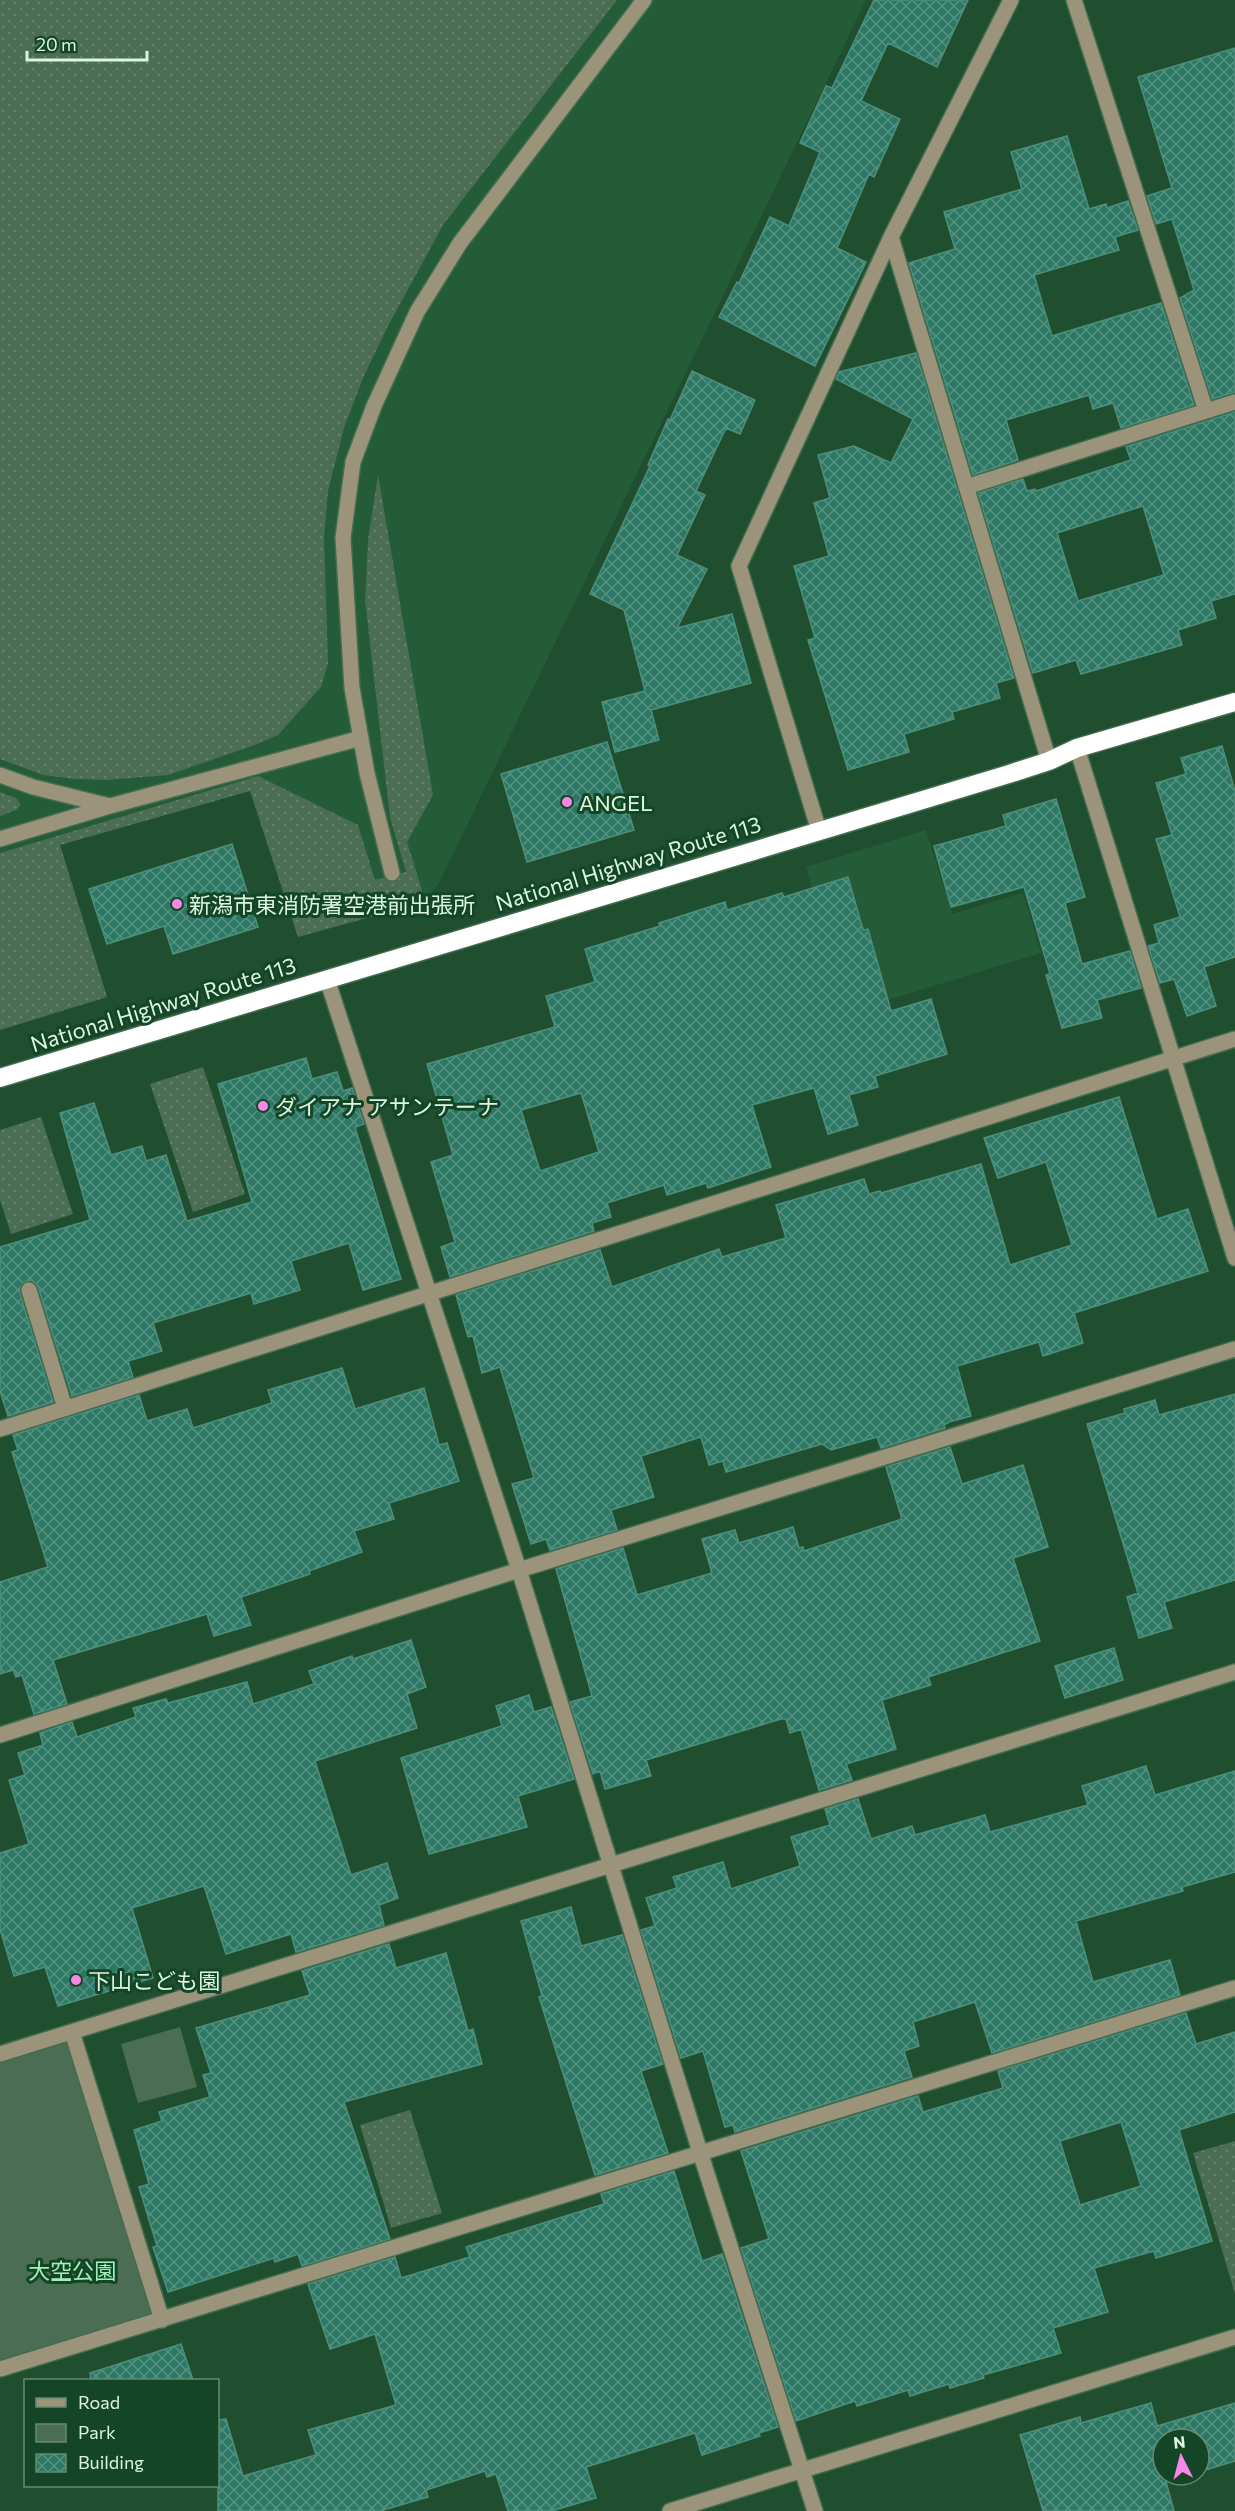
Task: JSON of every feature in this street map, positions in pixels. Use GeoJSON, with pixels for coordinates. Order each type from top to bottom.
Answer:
{"type":"FeatureCollection","features":[{"type":"Feature","properties":{"kind":"highway","name":"National Highway Route 113"},"geometry":{"type":"LineString","coordinates":[[0,1078],[1049,761],[1077,748],[1235,702]]}},
{"type":"Feature","properties":{"kind":"street"},"geometry":{"type":"LineString","coordinates":[[392,873],[352,688],[343,538],[353,462],[374,406],[417,312],[460,243],[644,0]]}},
{"type":"Feature","properties":{"kind":"street"},"geometry":{"type":"LineString","coordinates":[[819,831],[738,566],[891,237],[1011,0]]}},
{"type":"Feature","properties":{"kind":"street"},"geometry":{"type":"LineString","coordinates":[[1074,0],[1206,411]]}},
{"type":"Feature","properties":{"kind":"street"},"geometry":{"type":"LineString","coordinates":[[891,237],[1049,761]]}},
{"type":"Feature","properties":{"kind":"street"},"geometry":{"type":"LineString","coordinates":[[966,487],[1235,402]]}},
{"type":"Feature","properties":{"kind":"street"},"geometry":{"type":"LineString","coordinates":[[0,839],[110,806],[361,738]]}},
{"type":"Feature","properties":{"kind":"street"},"geometry":{"type":"LineString","coordinates":[[1077,748],[1235,1258]]}},
{"type":"Feature","properties":{"kind":"street"},"geometry":{"type":"LineString","coordinates":[[0,775],[33,787],[110,806]]}},
{"type":"Feature","properties":{"kind":"street"},"geometry":{"type":"LineString","coordinates":[[327,979],[519,1570],[609,1864],[815,2511]]}},
{"type":"Feature","properties":{"kind":"street"},"geometry":{"type":"LineString","coordinates":[[0,1429],[1235,1039]]}},
{"type":"Feature","properties":{"kind":"street"},"geometry":{"type":"LineString","coordinates":[[29,1290],[65,1408]]}},
{"type":"Feature","properties":{"kind":"street"},"geometry":{"type":"LineString","coordinates":[[0,1735],[519,1570],[1235,1349]]}},
{"type":"Feature","properties":{"kind":"street"},"geometry":{"type":"LineString","coordinates":[[0,2054],[1235,1672]]}},
{"type":"Feature","properties":{"kind":"street"},"geometry":{"type":"LineString","coordinates":[[0,2369],[1235,1988]]}},
{"type":"Feature","properties":{"kind":"street"},"geometry":{"type":"LineString","coordinates":[[72,2032],[162,2320]]}},
{"type":"Feature","properties":{"kind":"street"},"geometry":{"type":"LineString","coordinates":[[670,2511],[1235,2337]]}},
{"type":"Feature","properties":{"kind":"shaded area"},"geometry":{"type":"Polygon","coordinates":[[[0,0],[866,0],[439,883],[425,900],[413,893],[384,899],[374,916],[298,937],[250,791],[60,845],[107,997],[0,1030],[0,0]]]}},
{"type":"Feature","properties":{"kind":"shaded area"},"geometry":{"type":"Polygon","coordinates":[[[926,830],[952,914],[1023,893],[1041,953],[849,1012],[806,867],[926,830]]]}},
{"type":"Feature","properties":{"kind":"green space"},"geometry":{"type":"Polygon","coordinates":[[[0,0],[617,0],[443,225],[387,328],[363,378],[344,428],[328,491],[324,538],[328,663],[321,687],[278,735],[168,775],[106,780],[75,779],[43,775],[0,759],[0,0]]]}},
{"type":"Feature","properties":{"kind":"green space"},"geometry":{"type":"Polygon","coordinates":[[[378,475],[433,795],[407,842],[425,900],[413,893],[385,899],[374,916],[298,937],[250,791],[60,845],[107,997],[0,1030],[0,853],[258,776],[358,825],[375,880],[406,872],[390,817],[365,600],[368,540],[378,475]]]}},
{"type":"Feature","properties":{"kind":"green space"},"geometry":{"type":"Polygon","coordinates":[[[0,792],[16,798],[21,805],[16,810],[0,816],[0,792]]]}},
{"type":"Feature","properties":{"kind":"green space"},"geometry":{"type":"Polygon","coordinates":[[[203,1067],[245,1194],[193,1212],[150,1084],[203,1067]]]}},
{"type":"Feature","properties":{"kind":"green space"},"geometry":{"type":"Polygon","coordinates":[[[41,1117],[73,1214],[11,1234],[0,1200],[0,1130],[41,1117]]]}},
{"type":"Feature","properties":{"kind":"green space"},"geometry":{"type":"Polygon","coordinates":[[[180,2027],[197,2087],[138,2103],[121,2044],[180,2027]]]}},
{"type":"Feature","properties":{"kind":"green space","name":"大空公園"},"geometry":{"type":"Polygon","coordinates":[[[72,2032],[162,2320],[0,2369],[0,2054],[72,2032]]]}},
{"type":"Feature","properties":{"kind":"green space"},"geometry":{"type":"Polygon","coordinates":[[[410,2110],[442,2213],[391,2228],[360,2125],[410,2110]]]}},
{"type":"Feature","properties":{"kind":"green space"},"geometry":{"type":"Polygon","coordinates":[[[1235,2141],[1235,2294],[1193,2153],[1235,2141]]]}},
{"type":"Feature","properties":{"kind":"building"},"geometry":{"type":"Polygon","coordinates":[[[874,0],[968,0],[937,67],[888,43],[861,101],[900,119],[874,177],[869,174],[837,248],[866,262],[815,366],[719,317],[737,282],[739,283],[770,217],[789,226],[820,152],[800,143],[826,86],[832,88],[874,0]]]}},
{"type":"Feature","properties":{"kind":"building"},"geometry":{"type":"Polygon","coordinates":[[[1235,48],[1235,392],[1212,399],[1180,298],[1194,290],[1172,219],[1156,224],[1147,196],[1172,188],[1138,77],[1235,48]]]}},
{"type":"Feature","properties":{"kind":"building"},"geometry":{"type":"Polygon","coordinates":[[[1067,136],[1089,209],[1106,204],[1107,208],[1128,201],[1138,230],[1115,237],[1119,250],[1034,275],[1052,336],[1161,303],[1194,405],[1121,428],[1113,403],[1093,409],[1089,395],[1006,420],[1018,460],[973,475],[909,263],[955,249],[944,212],[1022,189],[1011,152],[1067,136]]]}},
{"type":"Feature","properties":{"kind":"building"},"geometry":{"type":"Polygon","coordinates":[[[916,353],[1014,678],[996,683],[1000,698],[952,712],[954,719],[904,734],[909,752],[848,770],[808,640],[815,638],[794,566],[829,556],[814,503],[830,498],[818,455],[854,446],[891,463],[913,419],[836,379],[839,372],[916,353]]]}},
{"type":"Feature","properties":{"kind":"building"},"geometry":{"type":"Polygon","coordinates":[[[692,371],[755,400],[740,434],[726,428],[696,491],[705,495],[677,555],[707,569],[677,628],[732,614],[751,683],[651,710],[659,740],[615,752],[602,702],[645,691],[624,610],[590,594],[650,466],[648,465],[668,419],[670,420],[692,371]]]}},
{"type":"Feature","properties":{"kind":"building"},"geometry":{"type":"Polygon","coordinates":[[[1235,412],[1235,594],[1211,601],[1216,618],[1178,630],[1182,645],[1081,674],[1076,660],[1033,673],[978,493],[1023,479],[1027,491],[1035,489],[1036,491],[1131,460],[1126,447],[1235,412]],[[1143,506],[1057,533],[1078,601],[1164,575],[1143,506]]]}},
{"type":"Feature","properties":{"kind":"building"},"geometry":{"type":"Polygon","coordinates":[[[607,742],[634,830],[527,862],[501,774],[607,742]]]}},
{"type":"Feature","properties":{"kind":"building"},"geometry":{"type":"Polygon","coordinates":[[[1222,746],[1235,791],[1235,957],[1204,967],[1216,1006],[1187,1016],[1174,979],[1160,983],[1148,946],[1159,943],[1154,925],[1180,917],[1156,839],[1172,835],[1156,783],[1186,774],[1181,758],[1222,746]]]}},
{"type":"Feature","properties":{"kind":"building"},"geometry":{"type":"Polygon","coordinates":[[[1056,799],[1085,897],[1065,903],[1082,964],[1130,951],[1141,988],[1097,1000],[1102,1018],[1062,1028],[1046,975],[1050,974],[1024,887],[951,907],[934,846],[1006,826],[1003,815],[1056,799]]]}},
{"type":"Feature","properties":{"kind":"building"},"geometry":{"type":"Polygon","coordinates":[[[232,844],[258,927],[173,954],[164,926],[107,944],[89,889],[232,844]]]}},
{"type":"Feature","properties":{"kind":"building"},"geometry":{"type":"Polygon","coordinates":[[[848,877],[863,930],[868,929],[891,1011],[931,999],[947,1054],[875,1076],[878,1087],[849,1095],[858,1125],[828,1134],[814,1088],[752,1105],[771,1167],[708,1188],[706,1183],[667,1195],[664,1185],[607,1203],[611,1217],[592,1223],[594,1231],[450,1277],[441,1247],[455,1242],[431,1162],[453,1155],[427,1064],[555,1027],[546,996],[595,982],[585,949],[660,926],[659,923],[725,902],[727,910],[782,893],[784,897],[848,877]],[[581,1093],[521,1110],[540,1171],[599,1152],[581,1093]]]}},
{"type":"Feature","properties":{"kind":"building"},"geometry":{"type":"Polygon","coordinates":[[[306,1058],[312,1079],[337,1072],[343,1091],[352,1088],[364,1124],[355,1127],[401,1279],[363,1290],[349,1243],[291,1261],[300,1290],[254,1304],[251,1293],[153,1323],[162,1351],[128,1361],[133,1377],[72,1396],[38,1287],[32,1281],[26,1281],[20,1287],[20,1293],[53,1402],[8,1416],[0,1391],[0,1247],[90,1220],[60,1113],[94,1103],[111,1155],[142,1146],[146,1161],[166,1155],[187,1221],[252,1202],[218,1084],[306,1058]]]}},
{"type":"Feature","properties":{"kind":"building"},"geometry":{"type":"Polygon","coordinates":[[[1119,1097],[1157,1219],[1188,1209],[1208,1271],[1074,1313],[1083,1343],[1043,1356],[1039,1342],[957,1366],[971,1416],[949,1422],[944,1425],[945,1428],[881,1448],[877,1437],[831,1450],[822,1444],[726,1472],[723,1461],[709,1465],[701,1437],[641,1456],[654,1497],[611,1510],[617,1530],[550,1550],[546,1539],[531,1544],[512,1484],[534,1478],[500,1367],[482,1373],[473,1336],[468,1337],[456,1295],[600,1250],[612,1287],[719,1249],[722,1257],[786,1238],[776,1205],[864,1179],[869,1194],[880,1191],[881,1193],[981,1164],[1010,1265],[1072,1245],[1046,1162],[998,1178],[984,1138],[1119,1097]]]}},
{"type":"Feature","properties":{"kind":"building"},"geometry":{"type":"Polygon","coordinates":[[[342,1368],[355,1409],[424,1388],[439,1445],[447,1443],[459,1481],[389,1503],[394,1519],[354,1531],[362,1552],[309,1571],[310,1574],[241,1597],[251,1625],[214,1636],[207,1614],[53,1660],[67,1704],[34,1714],[22,1675],[16,1677],[13,1670],[0,1674],[0,1582],[48,1567],[12,1452],[18,1450],[13,1435],[139,1395],[147,1421],[187,1409],[193,1428],[272,1403],[268,1390],[342,1368]]]}},
{"type":"Feature","properties":{"kind":"building"},"geometry":{"type":"Polygon","coordinates":[[[1235,1394],[1235,1580],[1164,1602],[1172,1628],[1139,1638],[1127,1597],[1138,1593],[1087,1424],[1125,1413],[1124,1409],[1155,1400],[1159,1415],[1235,1394]]]}},
{"type":"Feature","properties":{"kind":"building"},"geometry":{"type":"Polygon","coordinates":[[[950,1447],[962,1484],[1023,1465],[1048,1547],[1013,1558],[1040,1641],[928,1677],[931,1685],[882,1700],[896,1749],[846,1764],[852,1780],[819,1790],[801,1729],[790,1733],[786,1719],[781,1719],[646,1760],[651,1776],[605,1789],[600,1771],[593,1774],[570,1702],[592,1696],[556,1569],[623,1548],[637,1595],[712,1573],[702,1539],[735,1530],[739,1543],[793,1527],[799,1548],[803,1547],[804,1551],[902,1519],[886,1467],[950,1447]]]}},
{"type":"Feature","properties":{"kind":"building"},"geometry":{"type":"Polygon","coordinates":[[[411,1640],[426,1687],[407,1694],[417,1728],[315,1761],[351,1875],[387,1863],[398,1898],[379,1905],[384,1925],[296,1952],[291,1934],[226,1954],[204,1886],[132,1908],[153,1978],[58,2006],[45,1967],[14,1976],[0,1929],[0,1853],[29,1844],[9,1780],[25,1775],[18,1753],[43,1745],[40,1733],[72,1722],[77,1737],[136,1717],[133,1708],[166,1699],[168,1703],[247,1682],[253,1704],[314,1684],[309,1671],[352,1656],[353,1659],[411,1640]]]}},
{"type":"Feature","properties":{"kind":"building"},"geometry":{"type":"Polygon","coordinates":[[[1114,1648],[1123,1680],[1065,1698],[1055,1666],[1114,1648]]]}},
{"type":"Feature","properties":{"kind":"building"},"geometry":{"type":"Polygon","coordinates":[[[529,1695],[534,1712],[551,1707],[574,1779],[518,1796],[527,1827],[429,1854],[401,1758],[502,1726],[496,1706],[529,1695]]]}},
{"type":"Feature","properties":{"kind":"building"},"geometry":{"type":"Polygon","coordinates":[[[1146,1766],[1155,1795],[1235,1771],[1235,1872],[1182,1887],[1183,1891],[1076,1921],[1093,1982],[1170,1960],[1180,1995],[992,2053],[975,2002],[913,2022],[919,2046],[904,2051],[912,2077],[735,2132],[733,2125],[725,2127],[703,2051],[681,2058],[641,1930],[655,1926],[646,1898],[677,1888],[673,1877],[723,1862],[731,1889],[800,1866],[791,1837],[830,1825],[825,1809],[858,1799],[871,1839],[912,1826],[915,1835],[985,1815],[990,1832],[1088,1805],[1082,1786],[1146,1766]]]}},
{"type":"Feature","properties":{"kind":"building"},"geometry":{"type":"Polygon","coordinates":[[[571,1907],[581,1946],[622,1935],[663,2064],[641,2071],[668,2153],[595,2175],[539,1997],[542,1996],[521,1921],[571,1907]]]}},
{"type":"Feature","properties":{"kind":"building"},"geometry":{"type":"Polygon","coordinates":[[[389,1944],[396,1968],[446,1953],[468,2031],[473,2029],[482,2064],[344,2102],[390,2239],[302,2266],[298,2254],[275,2262],[274,2258],[168,2292],[153,2247],[157,2246],[139,2187],[149,2184],[134,2130],[162,2121],[159,2112],[210,2097],[203,2075],[211,2073],[196,2028],[310,1995],[302,1971],[389,1944]]]}},
{"type":"Feature","properties":{"kind":"building"},"geometry":{"type":"Polygon","coordinates":[[[1186,2013],[1196,2044],[1235,2032],[1235,2112],[1179,2130],[1212,2241],[1156,2258],[1154,2251],[1094,2268],[1108,2312],[1053,2328],[1061,2353],[983,2375],[984,2378],[950,2388],[949,2384],[910,2396],[908,2390],[857,2406],[855,2401],[796,2421],[741,2248],[769,2239],[741,2151],[918,2096],[923,2112],[1003,2088],[998,2071],[1186,2013]],[[1121,2122],[1060,2141],[1080,2205],[1141,2186],[1121,2122]]]}},
{"type":"Feature","properties":{"kind":"building"},"geometry":{"type":"Polygon","coordinates":[[[674,2171],[702,2261],[722,2254],[778,2427],[759,2433],[760,2436],[702,2455],[695,2433],[586,2467],[596,2498],[551,2511],[508,2511],[496,2474],[487,2477],[485,2471],[426,2490],[428,2497],[380,2511],[218,2511],[219,2420],[226,2419],[243,2476],[316,2455],[308,2430],[396,2405],[375,2334],[330,2349],[308,2284],[395,2257],[401,2278],[470,2257],[466,2247],[604,2204],[601,2194],[674,2171]]]}},
{"type":"Feature","properties":{"kind":"building"},"geometry":{"type":"Polygon","coordinates":[[[181,2344],[193,2379],[91,2379],[90,2373],[181,2344]]]}},
{"type":"Feature","properties":{"kind":"building"},"geometry":{"type":"Polygon","coordinates":[[[1151,2403],[1157,2426],[1235,2403],[1235,2461],[1211,2468],[1211,2427],[1151,2427],[1151,2487],[1167,2487],[1174,2511],[1043,2511],[1020,2435],[1080,2417],[1081,2423],[1151,2403]]]}},
{"type":"Feature","properties":{"kind":"place","name":"ANGEL"},"geometry":{"type":"Point","coordinates":[567,802]}},
{"type":"Feature","properties":{"kind":"place","name":"新潟市東消防署空港前出張所"},"geometry":{"type":"Point","coordinates":[177,904]}},
{"type":"Feature","properties":{"kind":"place","name":"ダイアナ アサンテーナ"},"geometry":{"type":"Point","coordinates":[263,1106]}},
{"type":"Feature","properties":{"kind":"place","name":"下山こども園"},"geometry":{"type":"Point","coordinates":[76,1980]}}]}
